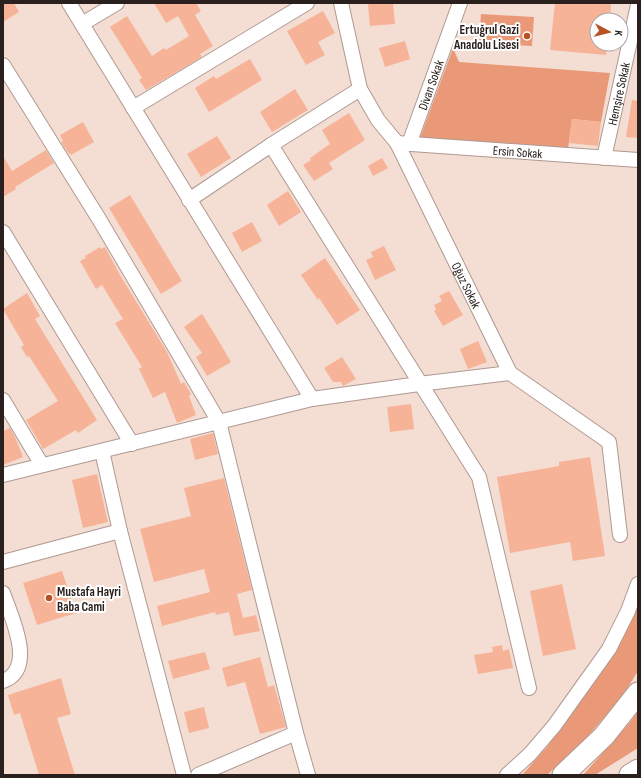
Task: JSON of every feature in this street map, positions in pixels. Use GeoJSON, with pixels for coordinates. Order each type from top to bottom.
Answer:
{"type":"FeatureCollection","features":[{"type":"Feature","properties":{"kind":"highway"},"geometry":{"type":"LineString","coordinates":[[563,775],[604,736],[638,693]]}},
{"type":"Feature","properties":{"kind":"highway"},"geometry":{"type":"LineString","coordinates":[[630,775],[638,770]]}},
{"type":"Feature","properties":{"kind":"street"},"geometry":{"type":"LineString","coordinates":[[69,3],[312,399]]}},
{"type":"Feature","properties":{"kind":"street"},"geometry":{"type":"LineString","coordinates":[[82,24],[117,3]]}},
{"type":"Feature","properties":{"kind":"street"},"geometry":{"type":"LineString","coordinates":[[133,108],[307,3]]}},
{"type":"Feature","properties":{"kind":"street","name":"Oğuz Sokak"},"geometry":{"type":"LineString","coordinates":[[341,3],[360,89],[378,120],[403,143],[510,373],[609,442],[620,536]]}},
{"type":"Feature","properties":{"kind":"street","name":"Divan Sokak"},"geometry":{"type":"LineString","coordinates":[[403,143],[460,3]]}},
{"type":"Feature","properties":{"kind":"street","name":"Hemşire Sokak"},"geometry":{"type":"LineString","coordinates":[[604,158],[638,5]]}},
{"type":"Feature","properties":{"kind":"street"},"geometry":{"type":"LineString","coordinates":[[3,65],[99,219],[219,422],[296,733],[308,775]]}},
{"type":"Feature","properties":{"kind":"street"},"geometry":{"type":"LineString","coordinates":[[189,200],[360,89]]}},
{"type":"Feature","properties":{"kind":"street","name":"Ersin Sokak"},"geometry":{"type":"LineString","coordinates":[[403,143],[638,160]]}},
{"type":"Feature","properties":{"kind":"street"},"geometry":{"type":"LineString","coordinates":[[271,146],[478,477],[529,688]]}},
{"type":"Feature","properties":{"kind":"street"},"geometry":{"type":"LineString","coordinates":[[3,232],[132,444]]}},
{"type":"Feature","properties":{"kind":"street"},"geometry":{"type":"LineString","coordinates":[[3,475],[312,399],[510,373]]}},
{"type":"Feature","properties":{"kind":"street"},"geometry":{"type":"LineString","coordinates":[[3,400],[42,465]]}},
{"type":"Feature","properties":{"kind":"street"},"geometry":{"type":"LineString","coordinates":[[102,451],[120,531],[184,775]]}},
{"type":"Feature","properties":{"kind":"street"},"geometry":{"type":"LineString","coordinates":[[3,562],[120,531]]}},
{"type":"Feature","properties":{"kind":"street"},"geometry":{"type":"LineString","coordinates":[[507,775],[530,754],[554,726],[609,649],[628,611],[638,584]]}},
{"type":"Feature","properties":{"kind":"street"},"geometry":{"type":"LineString","coordinates":[[3,593],[19,641],[21,654],[20,664],[17,670],[13,676],[3,681]]}},
{"type":"Feature","properties":{"kind":"street"},"geometry":{"type":"LineString","coordinates":[[198,775],[296,733]]}},
{"type":"Feature","properties":{"kind":"shaded area"},"geometry":{"type":"Polygon","coordinates":[[[481,14],[534,17],[532,46],[479,43],[481,14]]]}},
{"type":"Feature","properties":{"kind":"shaded area"},"geometry":{"type":"Polygon","coordinates":[[[453,48],[459,62],[610,73],[601,122],[572,119],[568,149],[420,138],[453,48]]]}},
{"type":"Feature","properties":{"kind":"shaded area"},"geometry":{"type":"Polygon","coordinates":[[[638,605],[638,671],[623,695],[584,741],[547,775],[522,775],[547,747],[608,663],[638,605]]]}},
{"type":"Feature","properties":{"kind":"shaded area"},"geometry":{"type":"Polygon","coordinates":[[[638,710],[638,748],[595,775],[583,775],[631,721],[638,710]]]}},
{"type":"Feature","properties":{"kind":"building"},"geometry":{"type":"Polygon","coordinates":[[[3,3],[14,3],[19,12],[3,22],[3,3]]]}},
{"type":"Feature","properties":{"kind":"building"},"geometry":{"type":"Polygon","coordinates":[[[154,3],[196,3],[201,11],[195,15],[213,46],[200,54],[202,57],[146,90],[139,80],[142,78],[110,27],[127,16],[152,56],[164,48],[166,50],[189,36],[178,16],[166,23],[154,3]]]}},
{"type":"Feature","properties":{"kind":"building"},"geometry":{"type":"Polygon","coordinates":[[[393,3],[395,24],[370,26],[368,4],[393,3]]]}},
{"type":"Feature","properties":{"kind":"building"},"geometry":{"type":"Polygon","coordinates":[[[555,3],[611,3],[610,12],[589,12],[589,52],[606,52],[606,55],[550,50],[555,3]]]}},
{"type":"Feature","properties":{"kind":"building"},"geometry":{"type":"Polygon","coordinates":[[[323,11],[335,33],[318,42],[325,55],[306,65],[287,31],[323,11]]]}},
{"type":"Feature","properties":{"kind":"building"},"geometry":{"type":"Polygon","coordinates":[[[405,41],[410,59],[385,67],[379,48],[405,41]]]}},
{"type":"Feature","properties":{"kind":"building"},"geometry":{"type":"Polygon","coordinates":[[[250,59],[262,80],[209,112],[195,88],[214,76],[216,79],[250,59]]]}},
{"type":"Feature","properties":{"kind":"building"},"geometry":{"type":"Polygon","coordinates":[[[295,89],[308,110],[272,132],[260,112],[295,89]]]}},
{"type":"Feature","properties":{"kind":"building"},"geometry":{"type":"Polygon","coordinates":[[[632,100],[638,101],[638,138],[626,137],[632,100]]]}},
{"type":"Feature","properties":{"kind":"building"},"geometry":{"type":"Polygon","coordinates":[[[349,113],[365,140],[329,163],[333,169],[314,181],[303,165],[311,160],[310,158],[330,144],[322,130],[349,113]]]}},
{"type":"Feature","properties":{"kind":"building"},"geometry":{"type":"Polygon","coordinates":[[[572,119],[601,122],[598,146],[569,143],[572,119]]]}},
{"type":"Feature","properties":{"kind":"building"},"geometry":{"type":"Polygon","coordinates":[[[83,122],[94,142],[71,155],[61,142],[63,141],[60,135],[83,122]]]}},
{"type":"Feature","properties":{"kind":"building"},"geometry":{"type":"Polygon","coordinates":[[[217,136],[231,158],[201,177],[187,154],[217,136]]]}},
{"type":"Feature","properties":{"kind":"building"},"geometry":{"type":"Polygon","coordinates":[[[46,150],[54,163],[15,187],[16,189],[3,197],[3,156],[12,171],[46,150]]]}},
{"type":"Feature","properties":{"kind":"building"},"geometry":{"type":"Polygon","coordinates":[[[382,158],[388,168],[373,176],[368,166],[382,158]]]}},
{"type":"Feature","properties":{"kind":"building"},"geometry":{"type":"Polygon","coordinates":[[[288,191],[301,212],[279,226],[267,205],[288,191]]]}},
{"type":"Feature","properties":{"kind":"building"},"geometry":{"type":"Polygon","coordinates":[[[130,195],[182,281],[161,294],[109,208],[130,195]]]}},
{"type":"Feature","properties":{"kind":"building"},"geometry":{"type":"Polygon","coordinates":[[[252,222],[262,241],[242,252],[232,233],[252,222]]]}},
{"type":"Feature","properties":{"kind":"building"},"geometry":{"type":"Polygon","coordinates":[[[384,246],[396,270],[375,280],[366,260],[373,257],[371,252],[384,246]]]}},
{"type":"Feature","properties":{"kind":"building"},"geometry":{"type":"Polygon","coordinates":[[[100,247],[101,249],[105,247],[120,275],[167,352],[181,384],[184,382],[191,394],[189,396],[196,415],[177,423],[165,392],[153,398],[139,369],[142,367],[115,323],[123,319],[102,285],[96,289],[80,261],[86,258],[85,256],[100,247]]]}},
{"type":"Feature","properties":{"kind":"building"},"geometry":{"type":"Polygon","coordinates":[[[325,258],[360,310],[337,325],[301,275],[325,258]]]}},
{"type":"Feature","properties":{"kind":"building"},"geometry":{"type":"Polygon","coordinates":[[[449,291],[463,315],[443,326],[434,311],[436,310],[434,305],[442,301],[439,296],[449,291]]]}},
{"type":"Feature","properties":{"kind":"building"},"geometry":{"type":"Polygon","coordinates":[[[27,293],[40,316],[35,319],[97,420],[78,433],[76,430],[43,449],[26,420],[58,401],[29,356],[27,357],[21,347],[24,345],[3,309],[27,293]]]}},
{"type":"Feature","properties":{"kind":"building"},"geometry":{"type":"Polygon","coordinates":[[[202,314],[231,362],[207,376],[196,357],[202,353],[184,327],[202,314]]]}},
{"type":"Feature","properties":{"kind":"building"},"geometry":{"type":"Polygon","coordinates":[[[478,341],[487,362],[468,369],[460,349],[478,341]]]}},
{"type":"Feature","properties":{"kind":"building"},"geometry":{"type":"Polygon","coordinates":[[[342,357],[356,379],[343,386],[341,382],[333,382],[324,368],[342,357]]]}},
{"type":"Feature","properties":{"kind":"building"},"geometry":{"type":"Polygon","coordinates":[[[411,404],[414,429],[390,432],[387,407],[411,404]]]}},
{"type":"Feature","properties":{"kind":"building"},"geometry":{"type":"Polygon","coordinates":[[[10,428],[23,457],[3,465],[3,431],[10,428]]]}},
{"type":"Feature","properties":{"kind":"building"},"geometry":{"type":"Polygon","coordinates":[[[213,433],[218,454],[195,460],[190,439],[213,433]]]}},
{"type":"Feature","properties":{"kind":"building"},"geometry":{"type":"Polygon","coordinates":[[[590,457],[605,556],[573,561],[570,542],[510,553],[497,477],[559,466],[559,462],[590,457]]]}},
{"type":"Feature","properties":{"kind":"building"},"geometry":{"type":"Polygon","coordinates":[[[97,474],[108,522],[83,528],[72,480],[97,474]]]}},
{"type":"Feature","properties":{"kind":"building"},"geometry":{"type":"Polygon","coordinates":[[[224,478],[252,590],[237,594],[243,618],[256,615],[260,631],[234,636],[229,612],[216,615],[215,612],[162,626],[157,606],[210,592],[204,569],[154,582],[140,529],[191,516],[184,488],[224,478]]]}},
{"type":"Feature","properties":{"kind":"building","name":"Mustafa Hayri Baba Cami"},"geometry":{"type":"Polygon","coordinates":[[[62,571],[76,613],[37,625],[23,583],[62,571]]]}},
{"type":"Feature","properties":{"kind":"building"},"geometry":{"type":"Polygon","coordinates":[[[562,584],[576,649],[543,656],[530,591],[562,584]]]}},
{"type":"Feature","properties":{"kind":"building"},"geometry":{"type":"Polygon","coordinates":[[[502,645],[503,651],[509,649],[513,668],[478,674],[474,655],[493,652],[492,647],[502,645]]]}},
{"type":"Feature","properties":{"kind":"building"},"geometry":{"type":"Polygon","coordinates":[[[205,652],[210,669],[173,679],[168,661],[205,652]]]}},
{"type":"Feature","properties":{"kind":"building"},"geometry":{"type":"Polygon","coordinates":[[[260,657],[268,687],[274,685],[286,727],[260,734],[245,682],[227,687],[222,668],[260,657]]]}},
{"type":"Feature","properties":{"kind":"building"},"geometry":{"type":"Polygon","coordinates":[[[61,678],[71,714],[57,718],[75,775],[39,775],[20,713],[14,715],[8,695],[61,678]]]}},
{"type":"Feature","properties":{"kind":"building"},"geometry":{"type":"Polygon","coordinates":[[[204,707],[209,728],[189,733],[184,712],[204,707]]]}},
{"type":"Feature","properties":{"kind":"place","name":"Ertuğrul Gazi Anadolu Lisesi"},"geometry":{"type":"Point","coordinates":[527,36]}},
{"type":"Feature","properties":{"kind":"place","name":"Mustafa Hayri Baba Cami"},"geometry":{"type":"Point","coordinates":[49,598]}}]}
